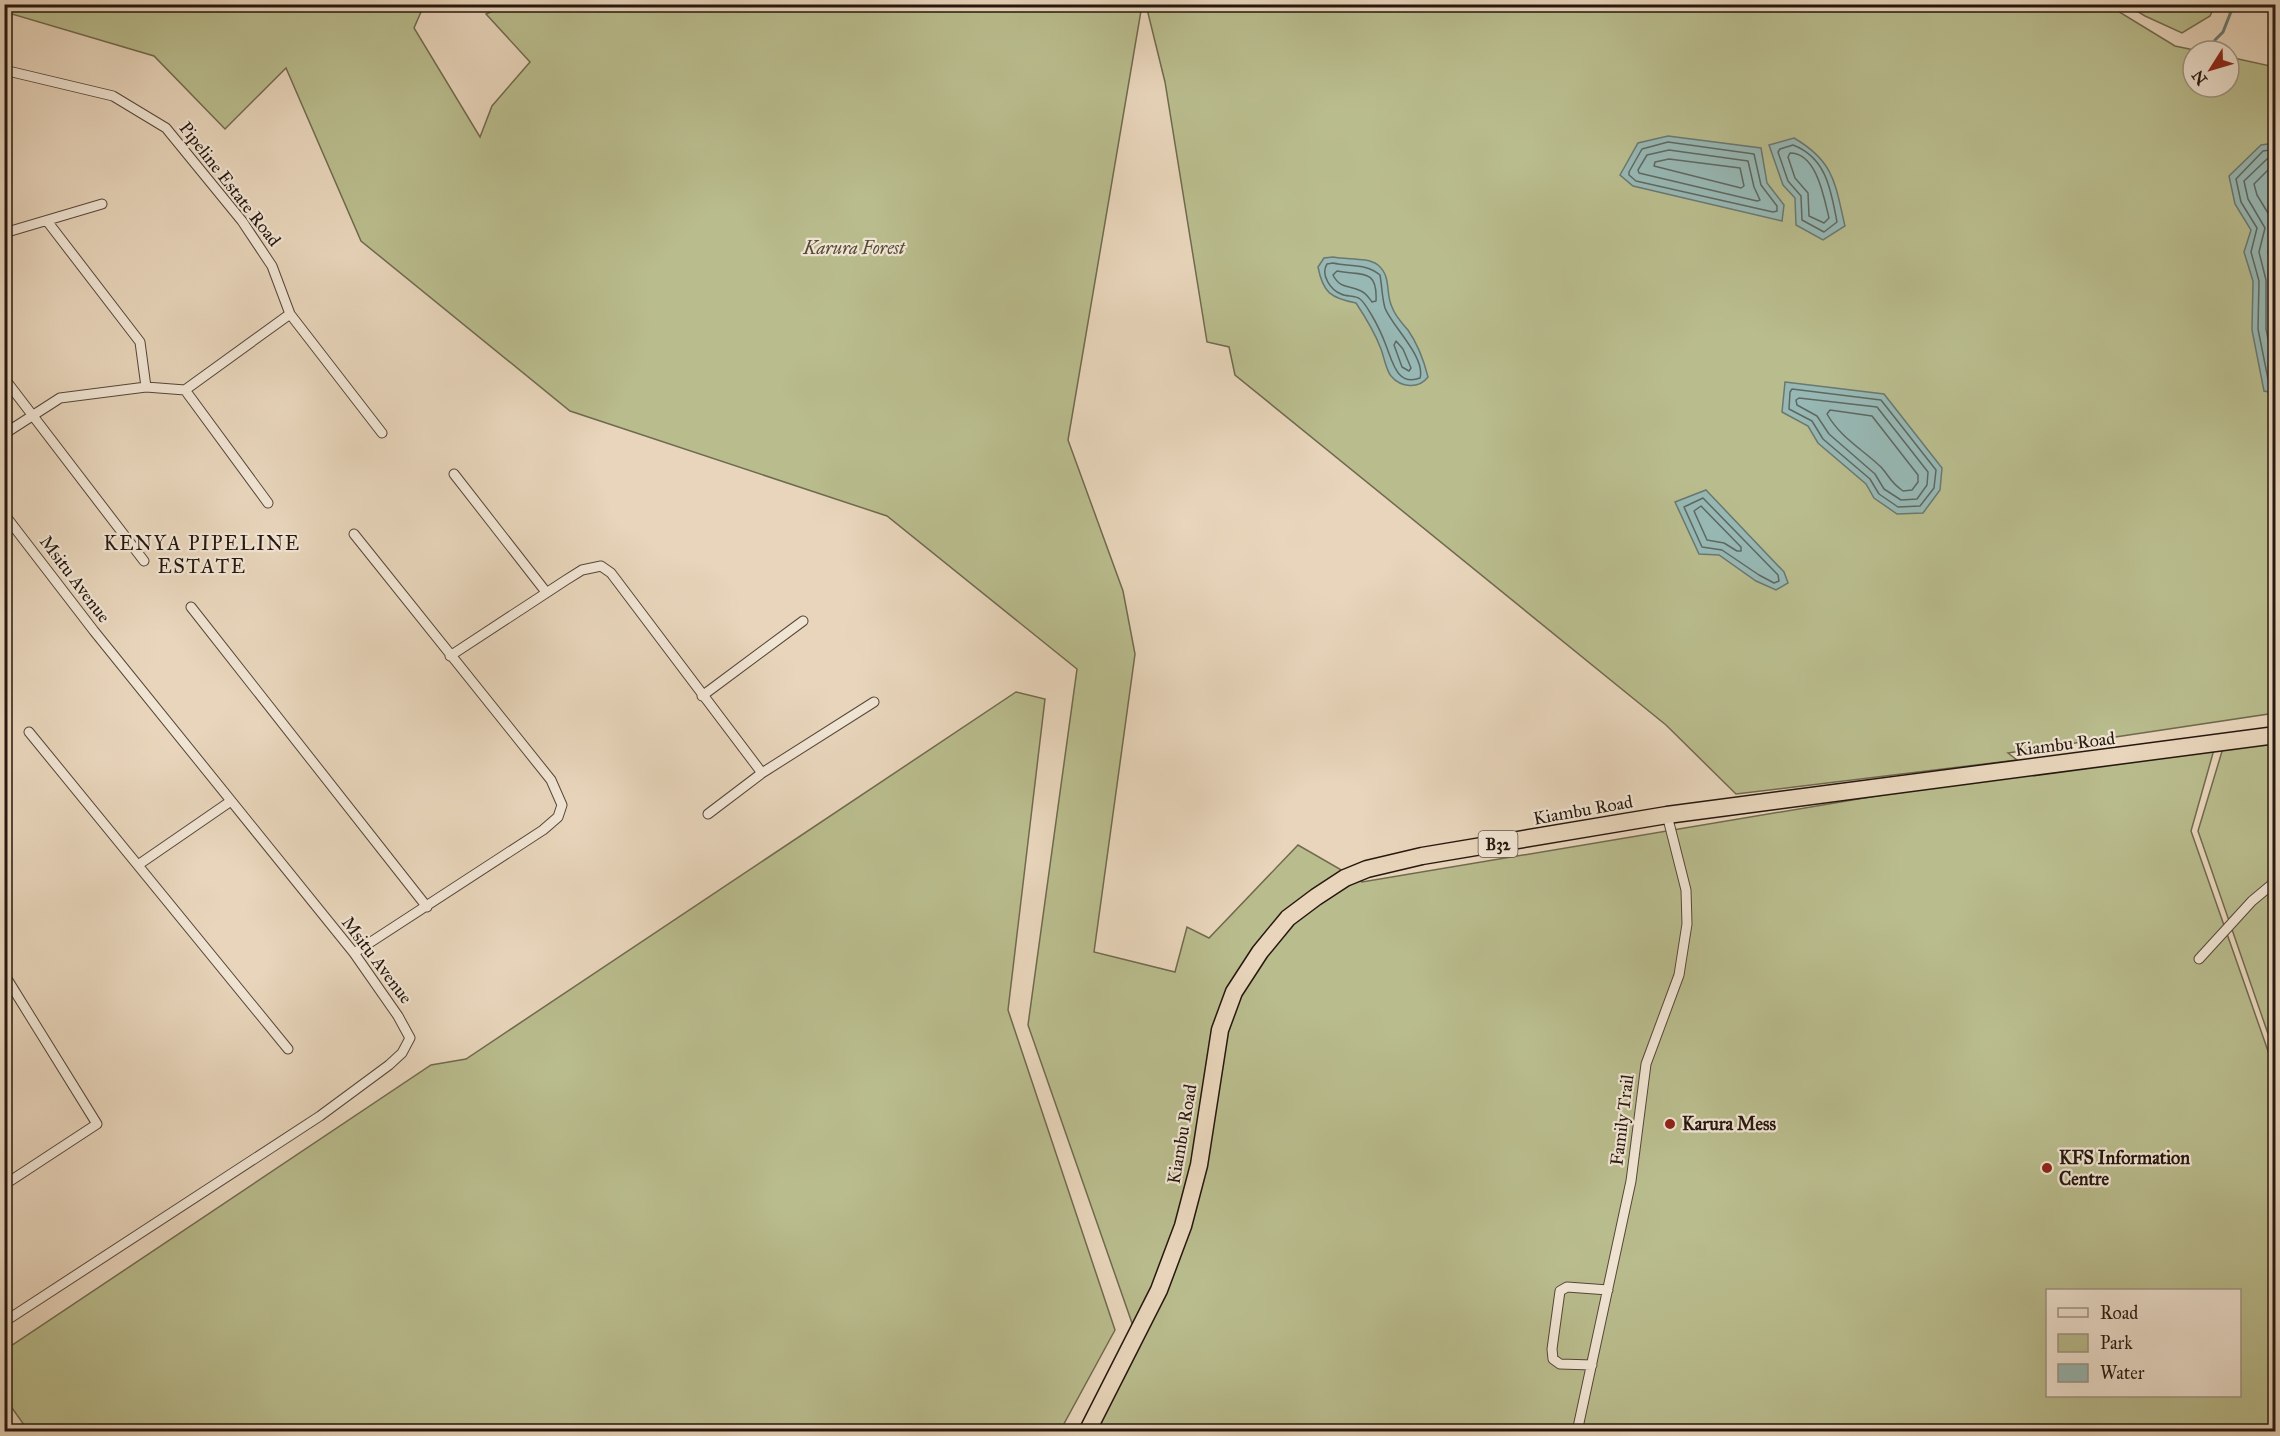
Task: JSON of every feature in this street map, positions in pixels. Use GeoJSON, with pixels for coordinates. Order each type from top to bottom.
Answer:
{"type":"FeatureCollection","features":[{"type":"Feature","properties":{"kind":"highway","name":"Kiambu Road"},"geometry":{"type":"LineString","coordinates":[[1087,1431],[1159,1290],[1183,1226],[1199,1165],[1220,1030],[1234,992],[1260,952],[1288,918],[1345,878],[1367,869],[1422,856],[1666,815],[2276,735]]}},
{"type":"Feature","properties":{"kind":"street","name":"Pipeline Estate Road"},"geometry":{"type":"LineString","coordinates":[[4,70],[113,96],[166,128],[242,221],[269,261],[290,314],[382,433]]}},
{"type":"Feature","properties":{"kind":"street"},"geometry":{"type":"LineString","coordinates":[[4,233],[102,204]]}},
{"type":"Feature","properties":{"kind":"street"},"geometry":{"type":"LineString","coordinates":[[47,221],[140,342],[146,387]]}},
{"type":"Feature","properties":{"kind":"street"},"geometry":{"type":"LineString","coordinates":[[4,434],[60,398],[146,387],[185,390],[290,314]]}},
{"type":"Feature","properties":{"kind":"street"},"geometry":{"type":"LineString","coordinates":[[4,378],[144,561]]}},
{"type":"Feature","properties":{"kind":"street"},"geometry":{"type":"LineString","coordinates":[[185,390],[268,502]]}},
{"type":"Feature","properties":{"kind":"street"},"geometry":{"type":"LineString","coordinates":[[454,474],[546,592]]}},
{"type":"Feature","properties":{"kind":"street","name":"Msitu Avenue"},"geometry":{"type":"LineString","coordinates":[[4,514],[94,631],[354,953],[410,1038],[402,1053],[389,1065],[320,1116],[4,1322]]}},
{"type":"Feature","properties":{"kind":"street"},"geometry":{"type":"LineString","coordinates":[[354,534],[551,780],[562,805],[558,817],[543,830],[354,953]]}},
{"type":"Feature","properties":{"kind":"street"},"geometry":{"type":"LineString","coordinates":[[450,656],[582,570],[601,566],[611,573],[762,773]]}},
{"type":"Feature","properties":{"kind":"street"},"geometry":{"type":"LineString","coordinates":[[191,607],[427,907]]}},
{"type":"Feature","properties":{"kind":"street"},"geometry":{"type":"LineString","coordinates":[[702,696],[803,621]]}},
{"type":"Feature","properties":{"kind":"street"},"geometry":{"type":"LineString","coordinates":[[708,814],[762,773],[874,702]]}},
{"type":"Feature","properties":{"kind":"street"},"geometry":{"type":"LineString","coordinates":[[29,732],[288,1049]]}},
{"type":"Feature","properties":{"kind":"street"},"geometry":{"type":"LineString","coordinates":[[138,865],[231,801]]}},
{"type":"Feature","properties":{"kind":"street","name":"Family Trail"},"geometry":{"type":"LineString","coordinates":[[1577,1431],[1631,1181],[1646,1064],[1679,975],[1687,924],[1686,890],[1666,815]]}},
{"type":"Feature","properties":{"kind":"street"},"geometry":{"type":"LineString","coordinates":[[2199,959],[2252,901],[2276,881]]}},
{"type":"Feature","properties":{"kind":"street"},"geometry":{"type":"LineString","coordinates":[[4,974],[97,1124],[4,1185]]}},
{"type":"Feature","properties":{"kind":"street"},"geometry":{"type":"LineString","coordinates":[[1592,1365],[1560,1364],[1553,1359],[1552,1349],[1560,1291],[1567,1287],[1608,1290]]}},
{"type":"Feature","properties":{"kind":"green space","name":"Karura Forest"},"geometry":{"type":"Polygon","coordinates":[[[4,5],[424,5],[414,28],[480,137],[492,106],[530,62],[486,14],[507,5],[1142,5],[1068,440],[1123,591],[1135,654],[1094,952],[1175,972],[1187,927],[1209,938],[1298,845],[1362,882],[2217,739],[2191,831],[2275,1071],[2275,1431],[1094,1431],[1140,1346],[1028,1025],[1077,669],[887,516],[570,411],[361,241],[286,68],[225,129],[154,56],[5,12],[4,5]]]}},
{"type":"Feature","properties":{"kind":"green space"},"geometry":{"type":"Polygon","coordinates":[[[1146,5],[2108,5],[2175,46],[2181,47],[2181,99],[2241,99],[2241,60],[2275,67],[2275,713],[2008,753],[2017,760],[1736,794],[1666,725],[1235,375],[1229,347],[1207,342],[1165,82],[1146,5]]]}},
{"type":"Feature","properties":{"kind":"green space"},"geometry":{"type":"Polygon","coordinates":[[[2127,5],[2215,5],[2210,16],[2182,33],[2127,5]]]}},
{"type":"Feature","properties":{"kind":"green space"},"geometry":{"type":"Polygon","coordinates":[[[1016,692],[1045,699],[1008,1010],[1115,1330],[1060,1431],[29,1432],[5,1398],[5,1350],[431,1065],[466,1059],[1016,692]]]}},
{"type":"Feature","properties":{"kind":"green space"},"geometry":{"type":"Polygon","coordinates":[[[2275,741],[2275,1054],[2198,831],[2223,748],[2275,741]]]}},
{"type":"Feature","properties":{"kind":"water"},"geometry":{"type":"Polygon","coordinates":[[[1668,136],[1761,148],[1767,183],[1784,205],[1782,221],[1633,186],[1620,175],[1638,143],[1668,136]]]}},
{"type":"Feature","properties":{"kind":"water"},"geometry":{"type":"Polygon","coordinates":[[[1794,138],[1808,147],[1826,165],[1835,186],[1845,226],[1823,240],[1796,225],[1795,198],[1783,185],[1769,145],[1794,138]]]}},
{"type":"Feature","properties":{"kind":"water"},"geometry":{"type":"Polygon","coordinates":[[[2276,143],[2275,393],[2264,391],[2252,330],[2253,281],[2244,252],[2251,230],[2235,204],[2229,176],[2261,145],[2276,143]]]}},
{"type":"Feature","properties":{"kind":"water"},"geometry":{"type":"Polygon","coordinates":[[[1324,258],[1374,262],[1382,270],[1387,280],[1393,310],[1417,346],[1428,377],[1420,384],[1405,385],[1391,376],[1373,331],[1356,303],[1334,296],[1326,288],[1318,267],[1324,258]]]}},
{"type":"Feature","properties":{"kind":"water"},"geometry":{"type":"Polygon","coordinates":[[[1785,382],[1884,394],[1942,468],[1940,490],[1923,513],[1897,514],[1874,498],[1866,484],[1818,443],[1808,426],[1782,412],[1785,382]]]}},
{"type":"Feature","properties":{"kind":"water"},"geometry":{"type":"Polygon","coordinates":[[[1706,490],[1784,572],[1788,583],[1776,590],[1756,581],[1719,555],[1699,554],[1675,502],[1706,490]]]}},
{"type":"Feature","properties":{"kind":"waterway"},"geometry":{"type":"LineString","coordinates":[[2216,39],[2223,32],[2234,4]]}},
{"type":"Feature","properties":{"kind":"place","name":"Karura Mess"},"geometry":{"type":"Point","coordinates":[1670,1124]}},
{"type":"Feature","properties":{"kind":"place","name":"KFS Information Centre"},"geometry":{"type":"Point","coordinates":[2047,1168]}},
{"type":"Feature","properties":{"kind":"district","name":"KENYA PIPELINE ESTATE"},"geometry":{"type":"Point","coordinates":[202,554]}}]}
